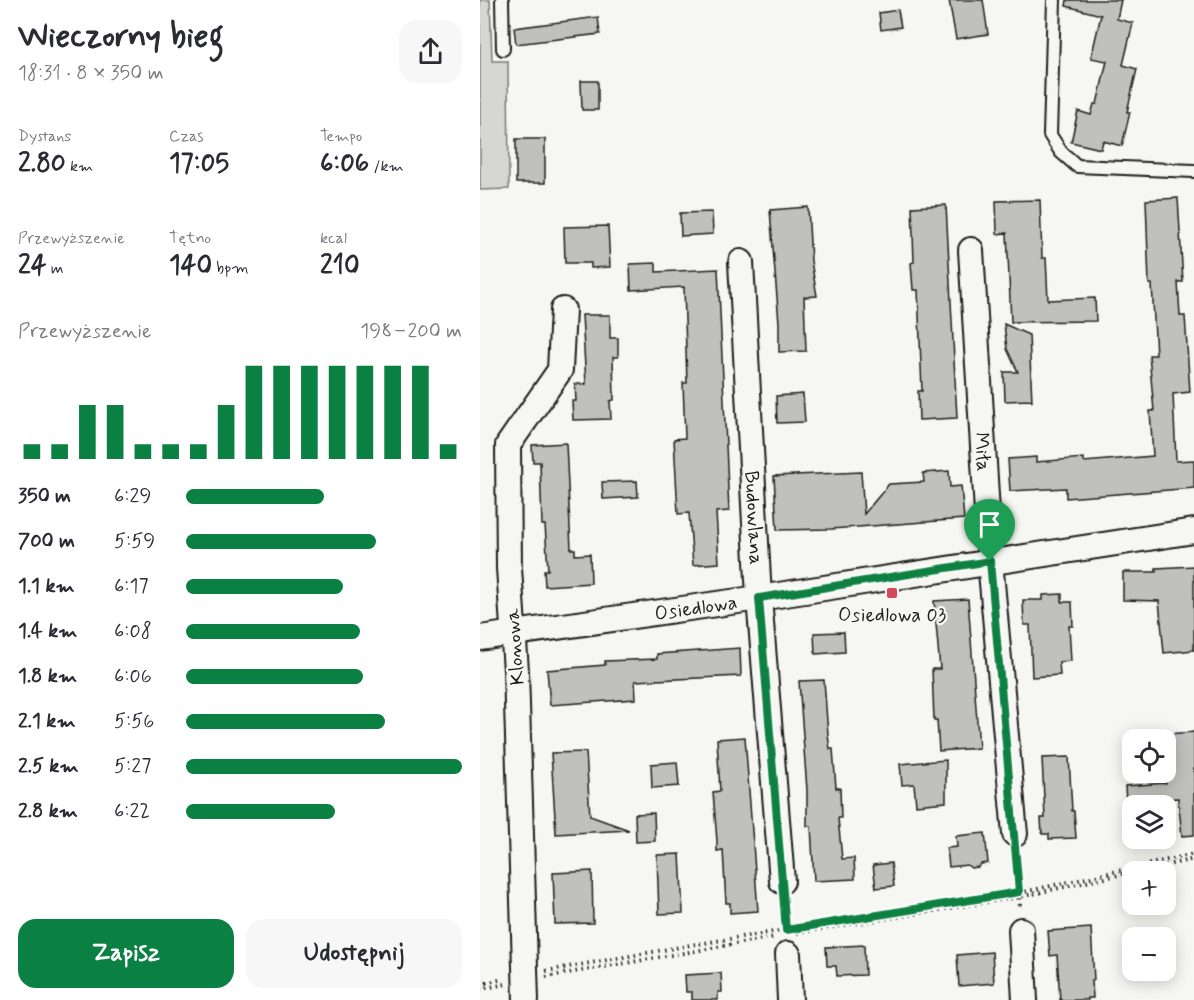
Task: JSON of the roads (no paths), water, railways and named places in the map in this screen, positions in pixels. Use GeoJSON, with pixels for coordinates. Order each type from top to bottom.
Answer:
{"type":"FeatureCollection","features":[{"type":"Feature","properties":{"kind":"street","name":"Miła"},"geometry":{"type":"LineString","coordinates":[[971,250],[990,561],[1015,834]]}},
{"type":"Feature","properties":{"kind":"street","name":"Budowlana"},"geometry":{"type":"LineString","coordinates":[[741,262],[759,598],[782,881]]}},
{"type":"Feature","properties":{"kind":"street","name":"Klonowa"},"geometry":{"type":"LineString","coordinates":[[525,985],[517,682],[509,568],[508,445],[560,370],[562,310]]}},
{"type":"Feature","properties":{"kind":"street","name":"Osiedlowa"},"geometry":{"type":"LineString","coordinates":[[480,638],[1194,531]]}},
{"type":"Feature","properties":{"kind":"street"},"geometry":{"type":"LineString","coordinates":[[1021,930],[1025,1000]]}},
{"type":"Feature","properties":{"kind":"street"},"geometry":{"type":"LineString","coordinates":[[787,939],[790,1000]]}},
{"type":"Feature","properties":{"kind":"lane"},"geometry":{"type":"LineString","coordinates":[[502,0],[503,49]]}},
{"type":"Feature","properties":{"kind":"lane"},"geometry":{"type":"LineString","coordinates":[[1054,0],[1050,135],[1061,152],[1077,166],[1194,171]]}},
{"type":"Feature","properties":{"kind":"place","name":"Osiedlowa 03"},"geometry":{"type":"Point","coordinates":[892,593]}}]}
